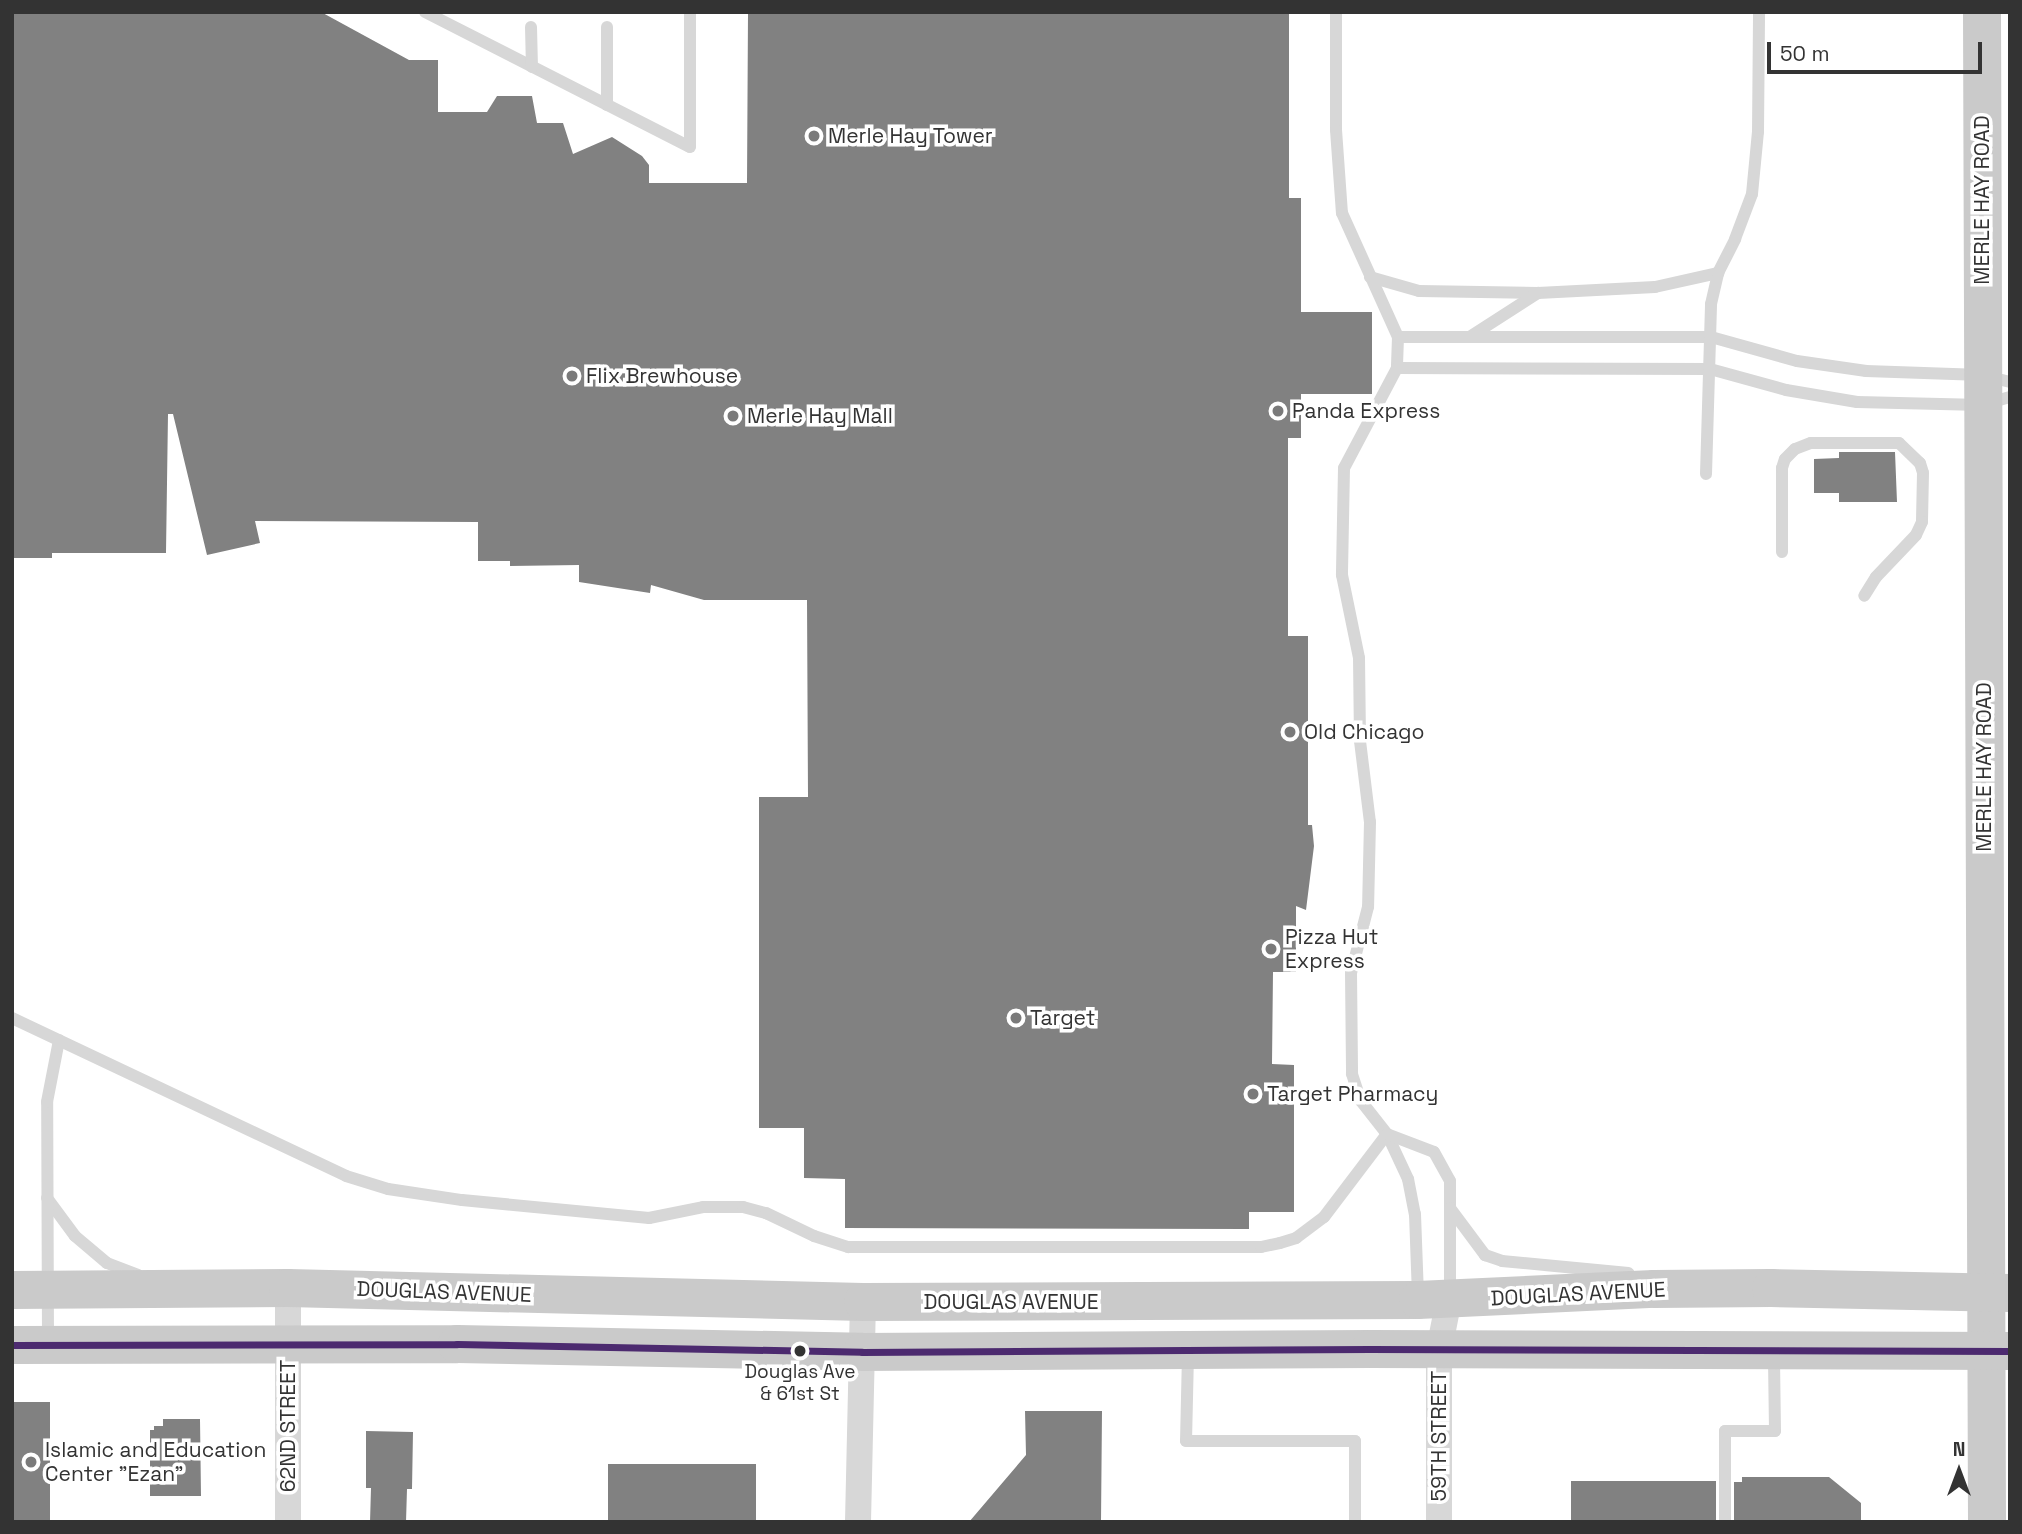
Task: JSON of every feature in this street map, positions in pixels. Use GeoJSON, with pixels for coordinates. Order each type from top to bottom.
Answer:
{"type":"FeatureCollection","features":[{"type":"Feature","properties":{"kind":"main road","name":"MERLE HAY ROAD"},"geometry":{"type":"LineString","coordinates":[[1982,12],[1996,390],[1998,1351],[1987,1522]]}},
{"type":"Feature","properties":{"kind":"main road","name":"DOUGLAS AVENUE"},"geometry":{"type":"LineString","coordinates":[[29,1290],[288,1288],[863,1302],[1434,1300],[1654,1289],[1771,1288],[1998,1293]]}},
{"type":"Feature","properties":{"kind":"main road"},"geometry":{"type":"LineString","coordinates":[[30,1345],[497,1344],[862,1352],[1998,1351]]}},
{"type":"Feature","properties":{"kind":"street","name":"62ND STREET"},"geometry":{"type":"LineString","coordinates":[[288,1288],[288,1522]]}},
{"type":"Feature","properties":{"kind":"street","name":"59TH STREET"},"geometry":{"type":"LineString","coordinates":[[1434,1300],[1439,1350],[1439,1522]]}},
{"type":"Feature","properties":{"kind":"street"},"geometry":{"type":"LineString","coordinates":[[858,1522],[863,1302]]}},
{"type":"Feature","properties":{"kind":"lane"},"geometry":{"type":"LineString","coordinates":[[425,12],[690,147],[690,12]]}},
{"type":"Feature","properties":{"kind":"lane"},"geometry":{"type":"LineString","coordinates":[[450,25],[457,12]]}},
{"type":"Feature","properties":{"kind":"lane"},"geometry":{"type":"LineString","coordinates":[[1336,12],[1336,130],[1342,213],[1398,337],[1398,368],[1343,468],[1342,575],[1359,658],[1360,741],[1370,822],[1368,907],[1351,973],[1352,1074],[1361,1101],[1387,1134],[1413,1195],[1434,1300]]}},
{"type":"Feature","properties":{"kind":"lane"},"geometry":{"type":"LineString","coordinates":[[1706,474],[1711,304],[1718,273],[1752,194],[1758,132],[1759,12]]}},
{"type":"Feature","properties":{"kind":"lane"},"geometry":{"type":"LineString","coordinates":[[531,27],[532,67]]}},
{"type":"Feature","properties":{"kind":"lane"},"geometry":{"type":"LineString","coordinates":[[607,27],[607,105]]}},
{"type":"Feature","properties":{"kind":"lane"},"geometry":{"type":"LineString","coordinates":[[1370,277],[1419,291],[1538,293],[1655,287],[1718,273]]}},
{"type":"Feature","properties":{"kind":"lane"},"geometry":{"type":"LineString","coordinates":[[1471,337],[1538,293]]}},
{"type":"Feature","properties":{"kind":"lane"},"geometry":{"type":"LineString","coordinates":[[1398,337],[1711,337],[1797,361],[1996,390]]}},
{"type":"Feature","properties":{"kind":"lane"},"geometry":{"type":"LineString","coordinates":[[1398,368],[1710,369],[1786,390],[1857,401],[1996,390]]}},
{"type":"Feature","properties":{"kind":"lane"},"geometry":{"type":"LineString","coordinates":[[1782,552],[1782,468],[1785,458],[1795,449],[1811,443],[1899,443],[1920,463],[1923,473],[1922,522],[1916,535],[1876,577],[1864,596]]}},
{"type":"Feature","properties":{"kind":"lane"},"geometry":{"type":"LineString","coordinates":[[12,1017],[346,1176],[388,1189],[462,1200],[649,1218],[703,1207],[743,1207],[765,1213],[814,1236],[848,1247],[1261,1247],[1296,1238],[1324,1216],[1387,1134]]}},
{"type":"Feature","properties":{"kind":"lane"},"geometry":{"type":"LineString","coordinates":[[30,1345],[29,1290],[47,1198],[47,1102],[60,1040]]}},
{"type":"Feature","properties":{"kind":"lane"},"geometry":{"type":"LineString","coordinates":[[1387,1134],[1434,1152],[1450,1181],[1450,1208],[1434,1300]]}},
{"type":"Feature","properties":{"kind":"lane"},"geometry":{"type":"LineString","coordinates":[[47,1198],[75,1236],[107,1263],[175,1289]]}},
{"type":"Feature","properties":{"kind":"lane"},"geometry":{"type":"LineString","coordinates":[[1450,1208],[1485,1255],[1503,1261],[1771,1288]]}},
{"type":"Feature","properties":{"kind":"lane"},"geometry":{"type":"LineString","coordinates":[[1188,1350],[1186,1441],[1355,1441],[1355,1522]]}},
{"type":"Feature","properties":{"kind":"lane"},"geometry":{"type":"LineString","coordinates":[[1725,1522],[1725,1431],[1775,1431],[1774,1351]]}},
{"type":"Feature","properties":{"kind":"building","name":"Merle Hay Mall"},"geometry":{"type":"Polygon","coordinates":[[[12,12],[321,12],[409,60],[438,60],[438,112],[487,112],[497,96],[532,96],[537,123],[563,123],[573,154],[612,137],[642,156],[649,165],[649,183],[747,183],[748,12],[1289,12],[1289,198],[1301,198],[1301,312],[1372,312],[1372,394],[1301,394],[1301,438],[1288,438],[1288,636],[1308,636],[1308,825],[1312,825],[1314,846],[1306,910],[1296,906],[1296,972],[1273,972],[1272,1064],[1294,1065],[1294,1212],[1249,1212],[1249,1229],[845,1228],[845,1179],[804,1178],[804,1128],[759,1128],[759,797],[808,797],[807,600],[704,600],[651,585],[650,593],[579,582],[579,565],[510,566],[510,561],[478,561],[478,522],[255,521],[260,543],[207,555],[173,414],[168,414],[166,553],[52,553],[52,558],[12,558],[12,12]]]}},
{"type":"Feature","properties":{"kind":"building"},"geometry":{"type":"Polygon","coordinates":[[[1839,452],[1895,452],[1897,502],[1839,502],[1839,493],[1814,493],[1814,459],[1839,458],[1839,452]]]}},
{"type":"Feature","properties":{"kind":"building","name":"Islamic and Education Center \"Ezan\""},"geometry":{"type":"Polygon","coordinates":[[[12,1402],[50,1402],[50,1522],[12,1522],[12,1402]]]}},
{"type":"Feature","properties":{"kind":"building"},"geometry":{"type":"Polygon","coordinates":[[[1025,1411],[1102,1411],[1101,1522],[969,1522],[1026,1455],[1025,1411]]]}},
{"type":"Feature","properties":{"kind":"building"},"geometry":{"type":"Polygon","coordinates":[[[163,1419],[200,1419],[201,1496],[150,1496],[150,1430],[154,1430],[154,1426],[163,1426],[163,1419]]]}},
{"type":"Feature","properties":{"kind":"building"},"geometry":{"type":"Polygon","coordinates":[[[366,1431],[413,1432],[412,1489],[407,1489],[406,1522],[370,1522],[371,1488],[366,1488],[366,1431]]]}},
{"type":"Feature","properties":{"kind":"building"},"geometry":{"type":"Polygon","coordinates":[[[608,1464],[756,1464],[756,1522],[608,1522],[608,1464]]]}},
{"type":"Feature","properties":{"kind":"building"},"geometry":{"type":"Polygon","coordinates":[[[1742,1477],[1829,1477],[1861,1503],[1861,1522],[1734,1522],[1734,1482],[1742,1482],[1742,1477]]]}},
{"type":"Feature","properties":{"kind":"building"},"geometry":{"type":"Polygon","coordinates":[[[1571,1481],[1716,1481],[1716,1522],[1571,1522],[1571,1481]]]}},
{"type":"Feature","properties":{"kind":"transit line"},"geometry":{"type":"LineString","coordinates":[[12,1345],[457,1344],[862,1352],[1370,1349],[2010,1351]]}},
{"type":"Feature","properties":{"kind":"place","name":"Merle Hay Tower"},"geometry":{"type":"Point","coordinates":[814,136]}},
{"type":"Feature","properties":{"kind":"place","name":"Flix Brewhouse"},"geometry":{"type":"Point","coordinates":[572,376]}},
{"type":"Feature","properties":{"kind":"place","name":"Panda Express"},"geometry":{"type":"Point","coordinates":[1278,411]}},
{"type":"Feature","properties":{"kind":"place","name":"Merle Hay Mall"},"geometry":{"type":"Point","coordinates":[733,416]}},
{"type":"Feature","properties":{"kind":"place","name":"Old Chicago"},"geometry":{"type":"Point","coordinates":[1290,732]}},
{"type":"Feature","properties":{"kind":"place","name":"Pizza Hut Express"},"geometry":{"type":"Point","coordinates":[1271,949]}},
{"type":"Feature","properties":{"kind":"place","name":"Target"},"geometry":{"type":"Point","coordinates":[1016,1018]}},
{"type":"Feature","properties":{"kind":"place","name":"Target Pharmacy"},"geometry":{"type":"Point","coordinates":[1253,1094]}},
{"type":"Feature","properties":{"kind":"place","name":"Douglas Ave & 61st St"},"geometry":{"type":"Point","coordinates":[800,1351]}},
{"type":"Feature","properties":{"kind":"place","name":"Islamic and Education Center \"Ezan\""},"geometry":{"type":"Point","coordinates":[31,1462]}}]}
